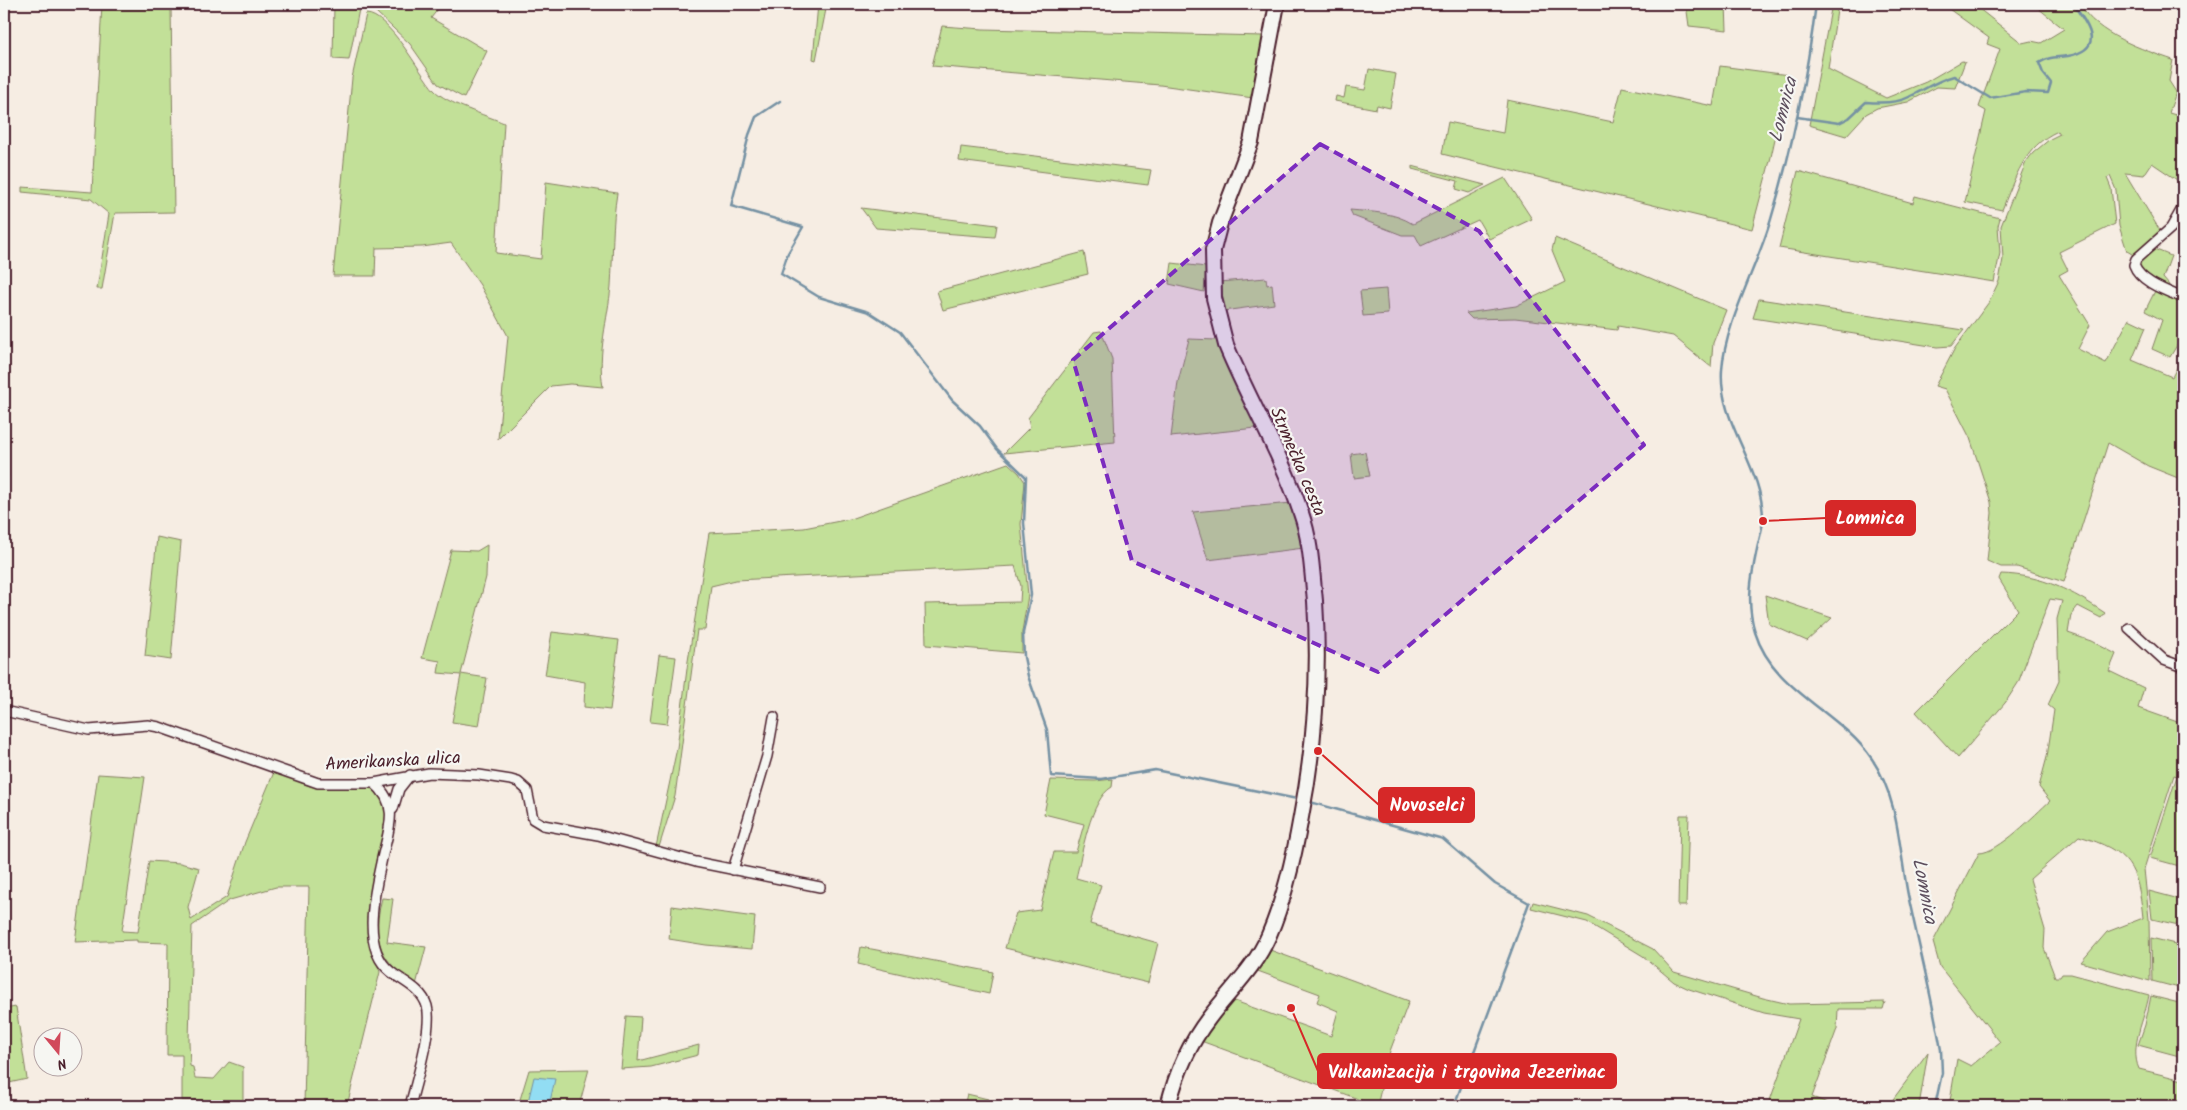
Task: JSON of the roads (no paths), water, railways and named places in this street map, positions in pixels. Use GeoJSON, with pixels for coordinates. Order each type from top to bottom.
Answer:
{"type":"FeatureCollection","features":[{"type":"Feature","properties":{"kind":"street","name":"Strmečka cesta"},"geometry":{"type":"LineString","coordinates":[[1168,1106],[1182,1065],[1193,1041],[1209,1017],[1255,962],[1268,936],[1284,894],[1295,852],[1314,737],[1318,655],[1312,563],[1307,533],[1293,493],[1226,345],[1218,317],[1213,281],[1212,258],[1216,237],[1251,142],[1277,4]]}},
{"type":"Feature","properties":{"kind":"street"},"geometry":{"type":"LineString","coordinates":[[2183,207],[2170,228],[2136,259],[2134,265],[2135,269],[2150,282],[2183,298]]}},
{"type":"Feature","properties":{"kind":"street"},"geometry":{"type":"LineString","coordinates":[[2129,628],[2164,660],[2183,667]]}},
{"type":"Feature","properties":{"kind":"street","name":"Amerikanska ulica"},"geometry":{"type":"LineString","coordinates":[[4,711],[89,730],[148,725],[159,727],[309,781],[374,783],[429,773],[479,775],[518,782],[527,790],[533,819],[543,825],[598,835],[733,870],[820,887]]}},
{"type":"Feature","properties":{"kind":"street"},"geometry":{"type":"LineString","coordinates":[[733,870],[767,756],[774,717]]}},
{"type":"Feature","properties":{"kind":"street"},"geometry":{"type":"LineString","coordinates":[[410,775],[399,789],[392,812],[375,895],[373,932],[378,953],[389,971],[422,995],[427,1007],[428,1023],[410,1106]]}},
{"type":"Feature","properties":{"kind":"street"},"geometry":{"type":"LineString","coordinates":[[374,783],[388,798],[392,812]]}},
{"type":"Feature","properties":{"kind":"water"},"geometry":{"type":"Polygon","coordinates":[[[534,1077],[555,1079],[549,1106],[527,1106],[534,1077]]]}},
{"type":"Feature","properties":{"kind":"waterway","name":"Lomnica"},"geometry":{"type":"LineString","coordinates":[[1816,4],[1808,58],[1786,166],[1765,237],[1729,333],[1722,370],[1723,389],[1733,427],[1749,463],[1761,501],[1763,521],[1750,590],[1752,622],[1755,632],[1764,652],[1776,670],[1808,700],[1859,742],[1881,774],[1893,807],[1908,895],[1941,1050],[1942,1073],[1935,1106]]}},
{"type":"Feature","properties":{"kind":"waterway"},"geometry":{"type":"LineString","coordinates":[[1797,117],[1839,123],[1849,118],[1866,102],[1888,102],[1904,99],[1954,76],[1990,98],[2026,92],[2048,93],[2051,83],[2043,73],[2039,63],[2050,58],[2068,56],[2080,52],[2091,41],[2088,27],[2073,4]]}},
{"type":"Feature","properties":{"kind":"waterway"},"geometry":{"type":"LineString","coordinates":[[780,101],[756,117],[749,135],[731,206],[803,227],[788,253],[781,274],[819,297],[869,312],[900,332],[952,400],[980,426],[997,449],[1026,477],[1024,523],[1031,595],[1023,633],[1024,657],[1028,676],[1047,730],[1051,776],[1101,779],[1155,770],[1297,799]]}},
{"type":"Feature","properties":{"kind":"waterway"},"geometry":{"type":"LineString","coordinates":[[1310,802],[1443,839],[1495,884],[1529,903],[1454,1106]]}},
{"type":"Feature","properties":{"kind":"place","name":"Lomnica"},"geometry":{"type":"Point","coordinates":[1763,521]}},
{"type":"Feature","properties":{"kind":"place","name":"Novoselci"},"geometry":{"type":"Point","coordinates":[1318,751]}},
{"type":"Feature","properties":{"kind":"place","name":"Vulkanizacija i trgovina Jezerinac"},"geometry":{"type":"Point","coordinates":[1291,1008]}}]}
